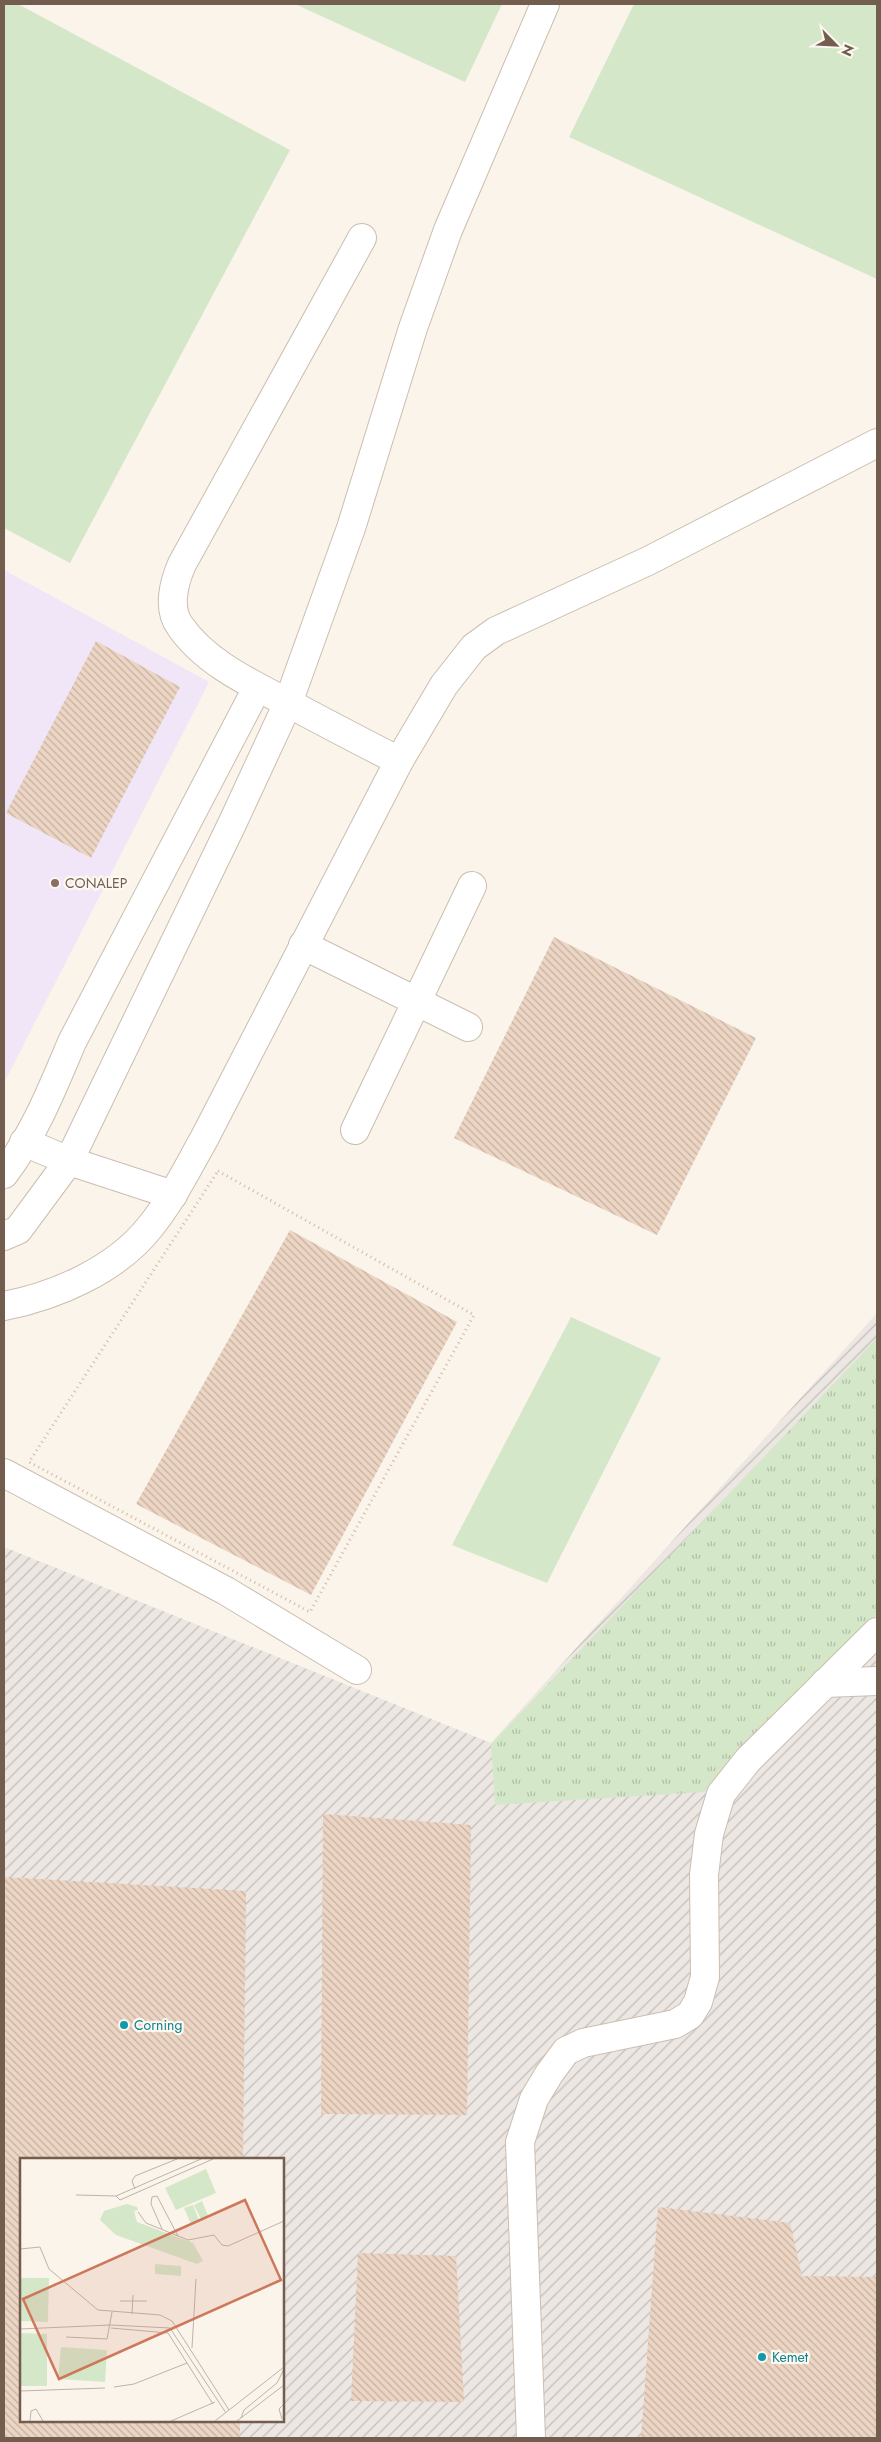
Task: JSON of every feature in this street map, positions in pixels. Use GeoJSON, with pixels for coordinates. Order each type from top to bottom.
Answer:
{"type":"FeatureCollection","features":[{"type":"Feature","properties":{"kind":"lane"},"geometry":{"type":"LineString","coordinates":[[4,1236],[18,1230],[69,1161],[288,703],[351,528],[414,328],[448,230],[545,4]]}},
{"type":"Feature","properties":{"kind":"lane"},"geometry":{"type":"LineString","coordinates":[[362,238],[174,582],[174,607],[178,625],[204,652],[257,688],[398,762]]}},
{"type":"Feature","properties":{"kind":"lane"},"geometry":{"type":"LineString","coordinates":[[4,1306],[24,1302],[74,1283],[118,1258],[150,1228],[173,1195],[204,1139],[398,762],[444,685],[474,647],[496,631],[648,561],[877,443]]}},
{"type":"Feature","properties":{"kind":"lane"},"geometry":{"type":"LineString","coordinates":[[4,1174],[50,1094],[72,1042],[257,688]]}},
{"type":"Feature","properties":{"kind":"lane"},"geometry":{"type":"LineString","coordinates":[[355,1130],[472,886]]}},
{"type":"Feature","properties":{"kind":"lane"},"geometry":{"type":"LineString","coordinates":[[303,945],[468,1027]]}},
{"type":"Feature","properties":{"kind":"lane"},"geometry":{"type":"LineString","coordinates":[[24,1142],[69,1161],[173,1195]]}},
{"type":"Feature","properties":{"kind":"lane"},"geometry":{"type":"LineString","coordinates":[[4,1474],[226,1591],[357,1670]]}},
{"type":"Feature","properties":{"kind":"lane"},"geometry":{"type":"LineString","coordinates":[[531,2438],[520,2142],[534,2099],[566,2050],[583,2043],[675,2024],[690,2015],[698,2002],[705,1978],[704,1875],[709,1834],[721,1794],[748,1760],[877,1632]]}},
{"type":"Feature","properties":{"kind":"lane"},"geometry":{"type":"LineString","coordinates":[[825,1683],[877,1681]]}},
{"type":"Feature","properties":{"kind":"path"},"geometry":{"type":"LineString","coordinates":[[218,1171],[474,1315],[310,1612],[29,1462],[218,1171]]}},
{"type":"Feature","properties":{"kind":"shaded area","name":"CONALEP"},"geometry":{"type":"Polygon","coordinates":[[[4,570],[209,682],[4,1083],[4,570]]]}},
{"type":"Feature","properties":{"kind":"shaded area"},"geometry":{"type":"Polygon","coordinates":[[[877,1313],[877,2438],[4,2438],[4,1547],[491,1743],[877,1313]]]}},
{"type":"Feature","properties":{"kind":"green space"},"geometry":{"type":"Polygon","coordinates":[[[4,4],[18,4],[290,150],[70,563],[4,528],[4,4]]]}},
{"type":"Feature","properties":{"kind":"green space"},"geometry":{"type":"Polygon","coordinates":[[[295,4],[502,4],[465,82],[295,4]]]}},
{"type":"Feature","properties":{"kind":"green space"},"geometry":{"type":"Polygon","coordinates":[[[634,4],[877,4],[877,279],[569,137],[634,4]]]}},
{"type":"Feature","properties":{"kind":"green space"},"geometry":{"type":"Polygon","coordinates":[[[571,1317],[661,1358],[547,1583],[452,1545],[571,1317]]]}},
{"type":"Feature","properties":{"kind":"green space"},"geometry":{"type":"Polygon","coordinates":[[[877,1338],[877,1614],[704,1792],[495,1805],[491,1744],[877,1338]]]}},
{"type":"Feature","properties":{"kind":"building"},"geometry":{"type":"Polygon","coordinates":[[[96,641],[180,687],[91,858],[6,813],[96,641]]]}},
{"type":"Feature","properties":{"kind":"building"},"geometry":{"type":"Polygon","coordinates":[[[554,937],[756,1038],[657,1235],[454,1138],[554,937]]]}},
{"type":"Feature","properties":{"kind":"building"},"geometry":{"type":"Polygon","coordinates":[[[290,1230],[457,1322],[311,1595],[136,1504],[290,1230]]]}},
{"type":"Feature","properties":{"kind":"building"},"geometry":{"type":"Polygon","coordinates":[[[323,1814],[471,1825],[467,2115],[321,2114],[323,1814]]]}},
{"type":"Feature","properties":{"kind":"building","name":"Corning"},"geometry":{"type":"Polygon","coordinates":[[[4,1877],[246,1891],[243,2158],[20,2158],[20,2422],[240,2422],[240,2438],[4,2438],[4,1877]]]}},
{"type":"Feature","properties":{"kind":"building","name":"Kemet"},"geometry":{"type":"Polygon","coordinates":[[[658,2207],[790,2223],[802,2276],[877,2277],[877,2438],[641,2438],[658,2207]]]}},
{"type":"Feature","properties":{"kind":"building"},"geometry":{"type":"Polygon","coordinates":[[[358,2253],[456,2256],[464,2402],[351,2401],[358,2253]]]}},
{"type":"Feature","properties":{"kind":"place","name":"CONALEP"},"geometry":{"type":"Point","coordinates":[55,883]}},
{"type":"Feature","properties":{"kind":"place","name":"Corning"},"geometry":{"type":"Point","coordinates":[124,2025]}},
{"type":"Feature","properties":{"kind":"place","name":"Kemet"},"geometry":{"type":"Point","coordinates":[762,2357]}}]}
